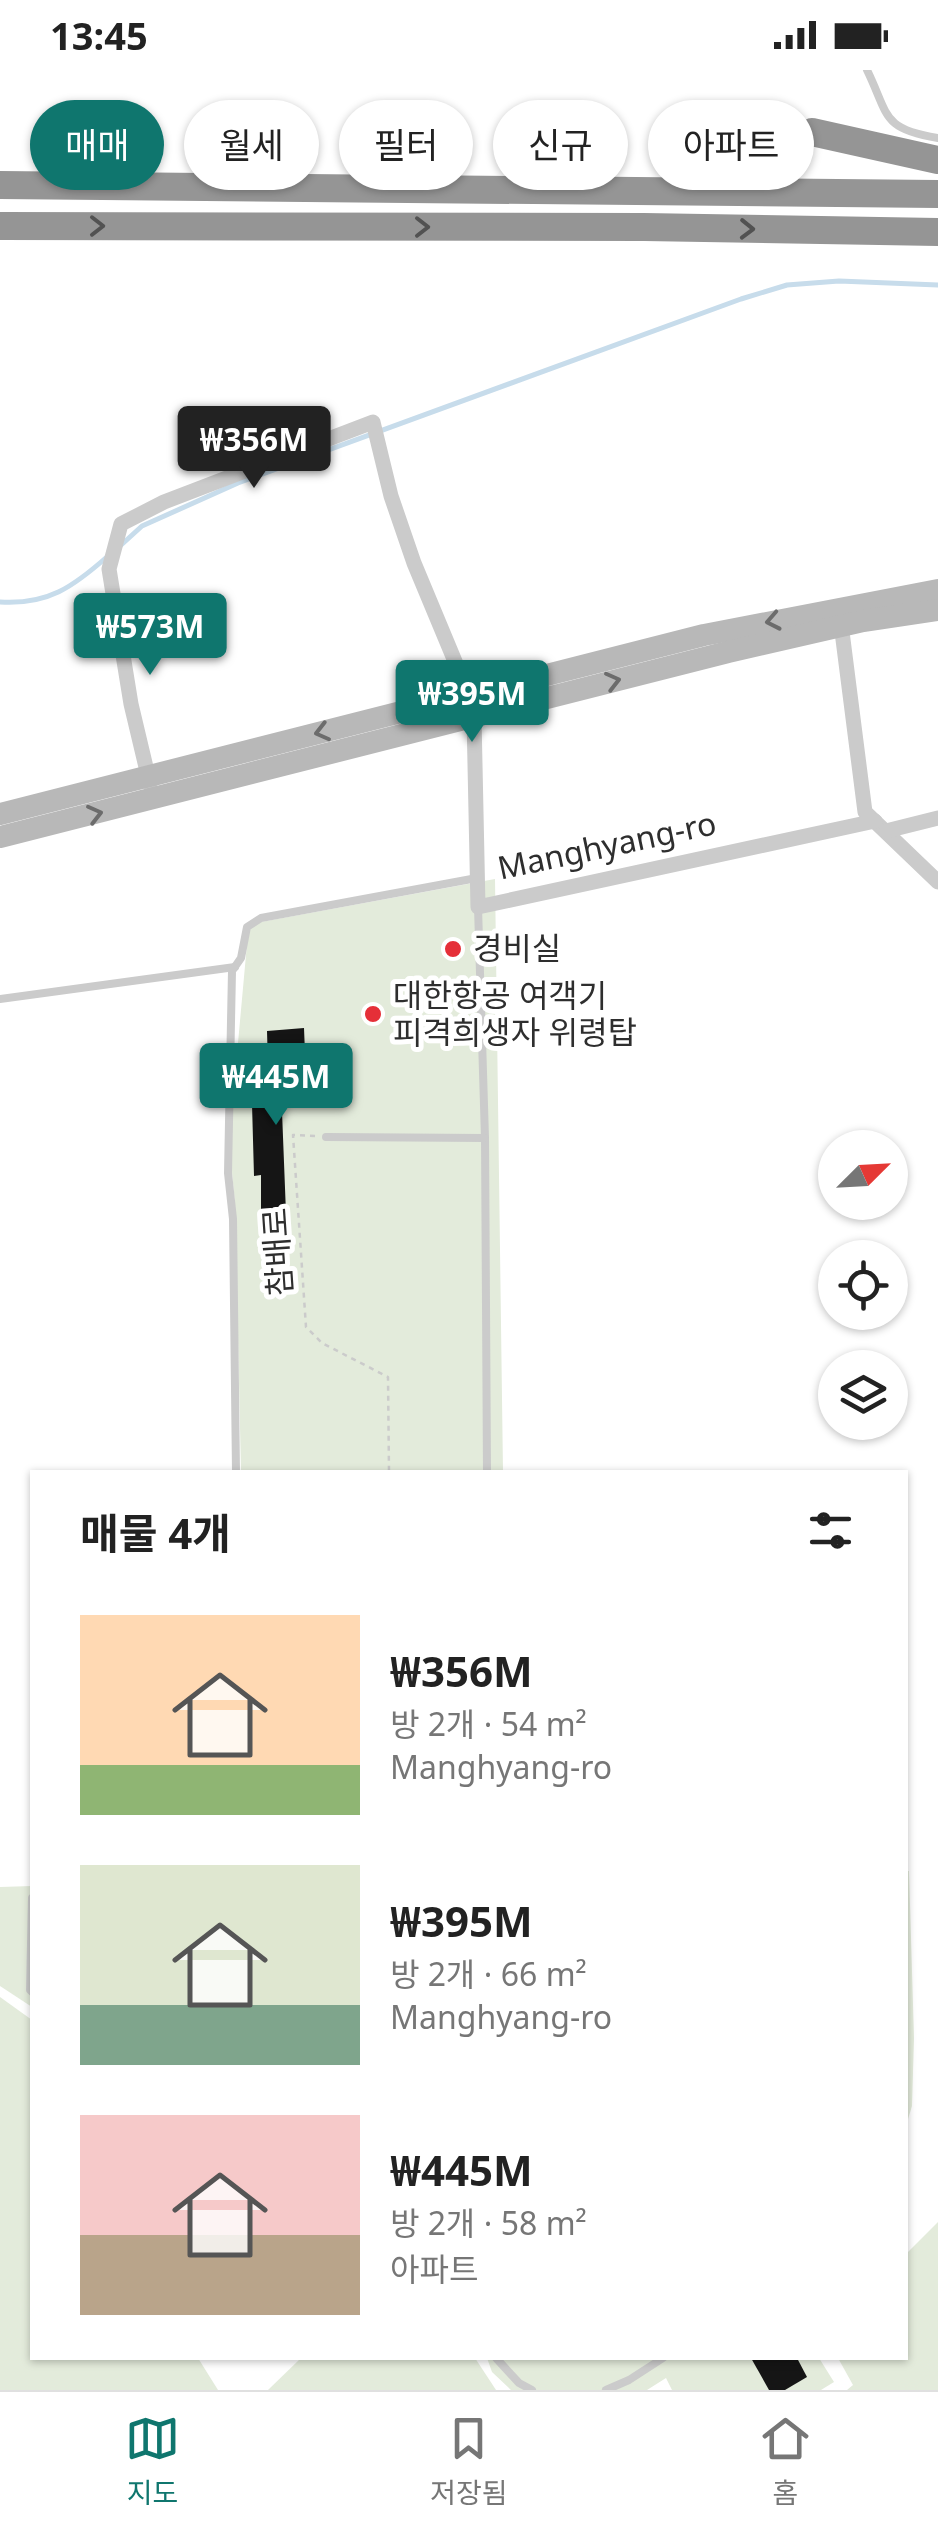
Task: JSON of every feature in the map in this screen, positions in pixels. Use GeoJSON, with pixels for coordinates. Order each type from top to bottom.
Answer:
{"type":"FeatureCollection","features":[{"type":"Feature","properties":{"kind":"highway"},"geometry":{"type":"LineString","coordinates":[[814,133],[938,160]]}},
{"type":"Feature","properties":{"kind":"highway"},"geometry":{"type":"LineString","coordinates":[[0,185],[938,194]]}},
{"type":"Feature","properties":{"kind":"highway"},"geometry":{"type":"LineString","coordinates":[[0,226],[938,232]]}},
{"type":"Feature","properties":{"kind":"main road"},"geometry":{"type":"LineString","coordinates":[[0,814],[150,787],[938,590]]}},
{"type":"Feature","properties":{"kind":"main road"},"geometry":{"type":"LineString","coordinates":[[840,617],[938,610]]}},
{"type":"Feature","properties":{"kind":"main road"},"geometry":{"type":"LineString","coordinates":[[0,837],[150,787]]}},
{"type":"Feature","properties":{"kind":"street","name":"Manghyang-ro"},"geometry":{"type":"LineString","coordinates":[[150,787],[131,704],[109,569],[121,524],[164,502],[375,430],[391,496],[414,563],[472,706],[478,906],[938,818]]}},
{"type":"Feature","properties":{"kind":"street"},"geometry":{"type":"LineString","coordinates":[[840,617],[865,812],[938,882]]}},
{"type":"Feature","properties":{"kind":"lane"},"geometry":{"type":"LineString","coordinates":[[867,70],[883,112],[906,133],[938,138]]}},
{"type":"Feature","properties":{"kind":"lane"},"geometry":{"type":"LineString","coordinates":[[236,1470],[233,1219],[228,1172],[232,971],[241,958],[247,927],[261,918],[478,878]]}},
{"type":"Feature","properties":{"kind":"lane"},"geometry":{"type":"LineString","coordinates":[[478,906],[485,1138],[487,1470]]}},
{"type":"Feature","properties":{"kind":"lane"},"geometry":{"type":"LineString","coordinates":[[0,999],[236,966]]}},
{"type":"Feature","properties":{"kind":"lane"},"geometry":{"type":"LineString","coordinates":[[326,1137],[485,1138]]}},
{"type":"Feature","properties":{"kind":"lane"},"geometry":{"type":"LineString","coordinates":[[498,2360],[509,2374],[532,2390]]}},
{"type":"Feature","properties":{"kind":"lane"},"geometry":{"type":"LineString","coordinates":[[606,2390],[659,2360]]}},
{"type":"Feature","properties":{"kind":"path","name":"참배로"},"geometry":{"type":"LineString","coordinates":[[326,1137],[293,1135],[306,1327],[322,1342],[388,1377],[389,1470]]}},
{"type":"Feature","properties":{"kind":"green space"},"geometry":{"type":"Polygon","coordinates":[[[495,879],[503,1470],[241,1470],[235,1203],[229,1142],[248,933],[261,922],[495,879]]]}},
{"type":"Feature","properties":{"kind":"green space"},"geometry":{"type":"Polygon","coordinates":[[[908,1871],[914,2038],[912,2106],[908,2119],[908,1871]]]}},
{"type":"Feature","properties":{"kind":"green space"},"geometry":{"type":"Polygon","coordinates":[[[30,1886],[30,2006],[0,1986],[0,1887],[30,1886]]]}},
{"type":"Feature","properties":{"kind":"green space"},"geometry":{"type":"Polygon","coordinates":[[[0,1997],[30,2019],[30,2360],[199,2360],[218,2390],[0,2390],[0,1997]]]}},
{"type":"Feature","properties":{"kind":"green space"},"geometry":{"type":"Polygon","coordinates":[[[938,2222],[938,2390],[847,2390],[853,2385],[839,2360],[908,2360],[908,2252],[938,2222]]]}},
{"type":"Feature","properties":{"kind":"green space"},"geometry":{"type":"Polygon","coordinates":[[[299,2360],[476,2360],[496,2390],[268,2390],[299,2360]]]}},
{"type":"Feature","properties":{"kind":"green space"},"geometry":{"type":"Polygon","coordinates":[[[488,2360],[820,2360],[834,2382],[821,2390],[672,2390],[666,2378],[647,2390],[511,2390],[492,2372],[488,2360]]]}},
{"type":"Feature","properties":{"kind":"building"},"geometry":{"type":"Polygon","coordinates":[[[304,1028],[306,1078],[296,1079],[296,1085],[281,1086],[287,1239],[261,1241],[261,1175],[254,1176],[252,1104],[269,1102],[267,1031],[304,1028]]]}},
{"type":"Feature","properties":{"kind":"building"},"geometry":{"type":"Polygon","coordinates":[[[752,2360],[798,2360],[807,2377],[785,2390],[769,2390],[752,2360]]]}},
{"type":"Feature","properties":{"kind":"waterway"},"geometry":{"type":"LineString","coordinates":[[120,546],[142,526],[238,483],[741,299],[787,285],[839,281],[938,285]]}},
{"type":"Feature","properties":{"kind":"waterway"},"geometry":{"type":"LineString","coordinates":[[0,602],[32,600],[59,592],[108,556]]}},
{"type":"Feature","properties":{"kind":"place","name":"경비실"},"geometry":{"type":"Point","coordinates":[453,949]}},
{"type":"Feature","properties":{"kind":"place","name":"대한항공 여객기 피격희생자 위령탑"},"geometry":{"type":"Point","coordinates":[373,1014]}}]}
